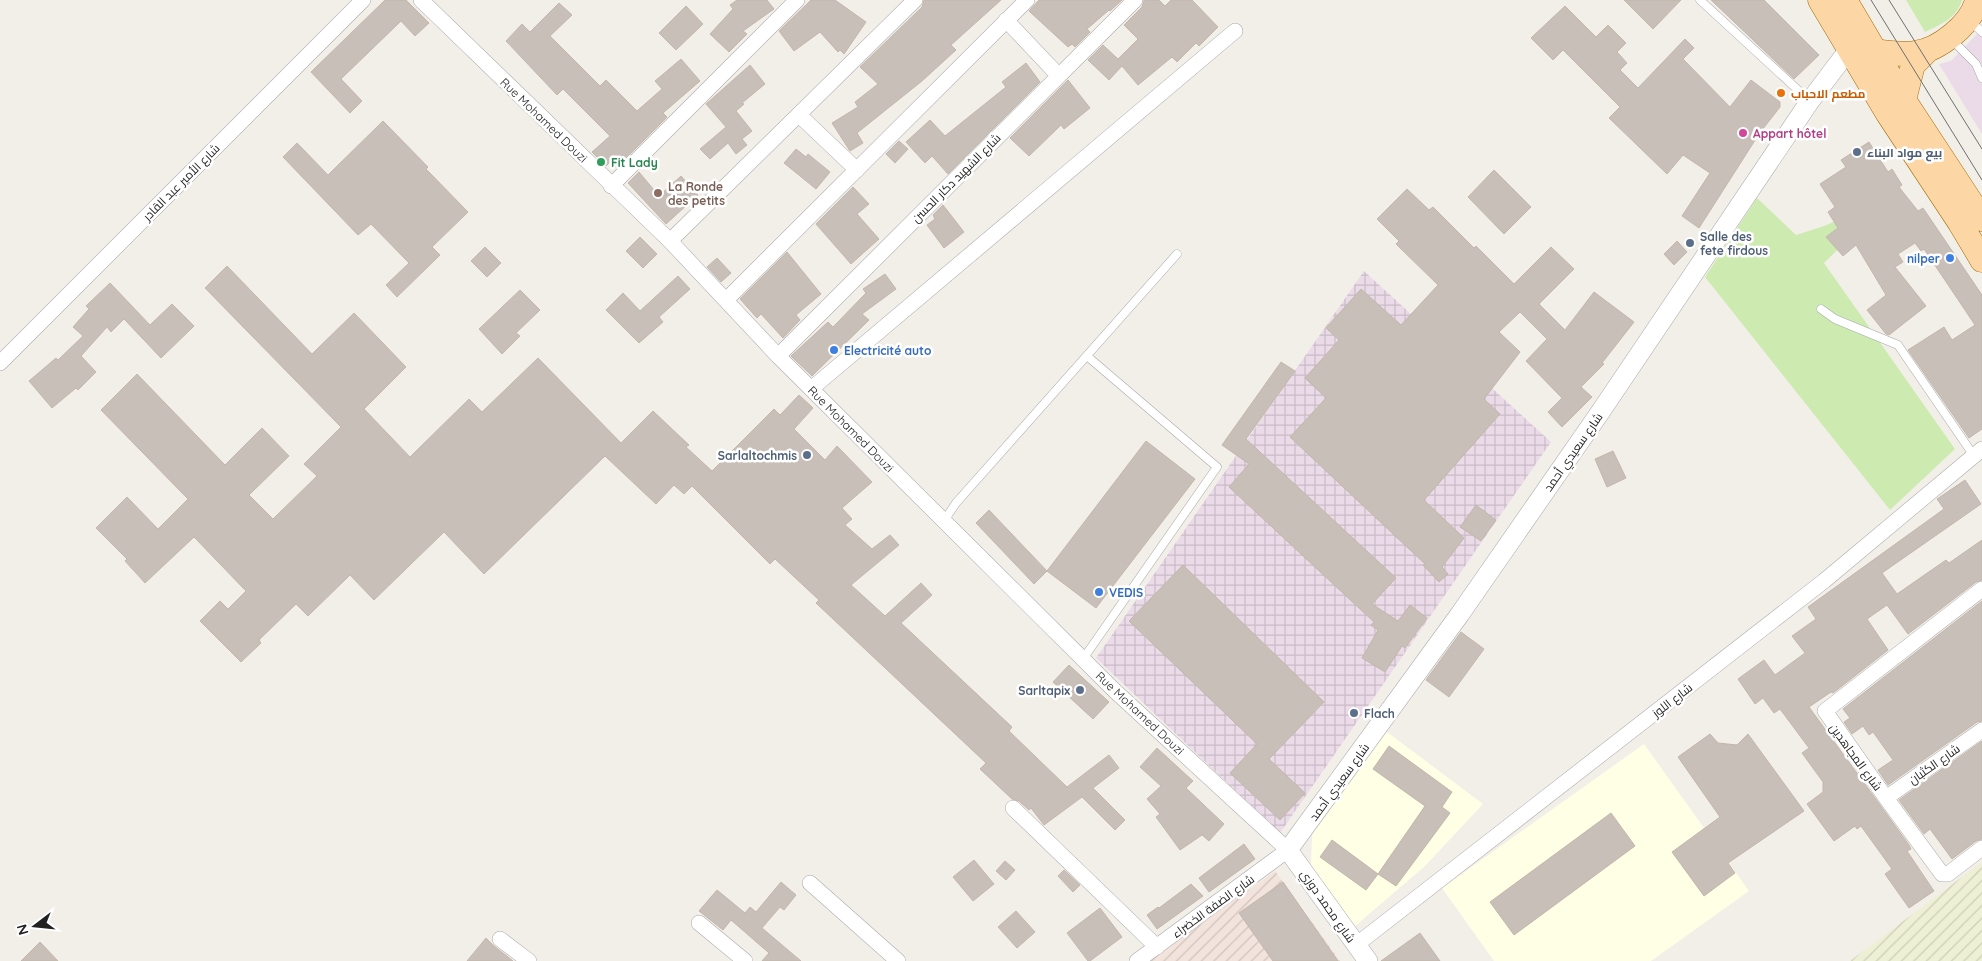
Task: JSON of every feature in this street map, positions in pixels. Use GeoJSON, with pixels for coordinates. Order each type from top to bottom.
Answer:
{"type":"FeatureCollection","features":[{"type":"Feature","properties":{"kind":"main road"},"geometry":{"type":"LineString","coordinates":[[1820,0],[1848,44],[1888,114],[1960,223],[1982,260]]}},
{"type":"Feature","properties":{"kind":"main road"},"geometry":{"type":"LineString","coordinates":[[1848,44],[1849,3]]}},
{"type":"Feature","properties":{"kind":"main road"},"geometry":{"type":"LineString","coordinates":[[1849,3],[1873,51],[1982,219]]}},
{"type":"Feature","properties":{"kind":"main road"},"geometry":{"type":"LineString","coordinates":[[1904,100],[1913,65],[1928,49],[1949,37],[1976,17]]}},
{"type":"Feature","properties":{"kind":"main road"},"geometry":{"type":"LineString","coordinates":[[1848,44],[1873,51],[1905,54],[1928,49]]}},
{"type":"Feature","properties":{"kind":"street","name":"شارع الأمير عبد القادر"},"geometry":{"type":"LineString","coordinates":[[0,364],[363,0]]}},
{"type":"Feature","properties":{"kind":"street","name":"Rue Mohamed Douzi"},"geometry":{"type":"LineString","coordinates":[[421,0],[611,186],[670,241],[778,356],[1115,691],[1288,850]]}},
{"type":"Feature","properties":{"kind":"street"},"geometry":{"type":"LineString","coordinates":[[611,186],[797,0]]}},
{"type":"Feature","properties":{"kind":"street"},"geometry":{"type":"LineString","coordinates":[[670,241],[915,0]]}},
{"type":"Feature","properties":{"kind":"street"},"geometry":{"type":"LineString","coordinates":[[726,300],[1027,0]]}},
{"type":"Feature","properties":{"kind":"street","name":"شارع الشهيد دكار الحسن"},"geometry":{"type":"LineString","coordinates":[[778,356],[1135,0]]}},
{"type":"Feature","properties":{"kind":"street"},"geometry":{"type":"LineString","coordinates":[[1006,20],[1058,76]]}},
{"type":"Feature","properties":{"kind":"street"},"geometry":{"type":"LineString","coordinates":[[811,389],[1235,31]]}},
{"type":"Feature","properties":{"kind":"street","name":"شارع سعيدي أحمد"},"geometry":{"type":"LineString","coordinates":[[1288,850],[1471,597],[1601,411],[1848,44]]}},
{"type":"Feature","properties":{"kind":"street"},"geometry":{"type":"LineString","coordinates":[[798,115],[856,170]]}},
{"type":"Feature","properties":{"kind":"street","name":"شارع اللوز"},"geometry":{"type":"LineString","coordinates":[[1356,945],[1824,582],[1978,452]]}},
{"type":"Feature","properties":{"kind":"street","name":"شارع المجاهدين"},"geometry":{"type":"LineString","coordinates":[[1982,589],[1825,711],[1886,798],[1944,875],[1982,848]]}},
{"type":"Feature","properties":{"kind":"street","name":"شارع الكثبان"},"geometry":{"type":"LineString","coordinates":[[1886,798],[1982,730]]}},
{"type":"Feature","properties":{"kind":"street"},"geometry":{"type":"LineString","coordinates":[[1013,808],[1157,947]]}},
{"type":"Feature","properties":{"kind":"street","name":"شارع محمد دوزي"},"geometry":{"type":"LineString","coordinates":[[1288,850],[1368,961]]}},
{"type":"Feature","properties":{"kind":"street","name":"شارع الضفة الخضراء"},"geometry":{"type":"LineString","coordinates":[[1137,961],[1288,850]]}},
{"type":"Feature","properties":{"kind":"street"},"geometry":{"type":"LineString","coordinates":[[810,883],[898,961]]}},
{"type":"Feature","properties":{"kind":"street"},"geometry":{"type":"LineString","coordinates":[[700,923],[745,961]]}},
{"type":"Feature","properties":{"kind":"street"},"geometry":{"type":"LineString","coordinates":[[500,939],[529,961]]}},
{"type":"Feature","properties":{"kind":"lane"},"geometry":{"type":"LineString","coordinates":[[1700,0],[1810,101]]}},
{"type":"Feature","properties":{"kind":"lane"},"geometry":{"type":"LineString","coordinates":[[1949,37],[1976,64],[1982,78]]}},
{"type":"Feature","properties":{"kind":"lane"},"geometry":{"type":"LineString","coordinates":[[944,521],[956,503],[1177,254]]}},
{"type":"Feature","properties":{"kind":"lane"},"geometry":{"type":"LineString","coordinates":[[1821,309],[1835,319],[1898,345],[1978,452]]}},
{"type":"Feature","properties":{"kind":"lane"},"geometry":{"type":"LineString","coordinates":[[1083,659],[1217,467],[1087,356]]}},
{"type":"Feature","properties":{"kind":"shaded area"},"geometry":{"type":"Polygon","coordinates":[[[1982,29],[1982,134],[1939,64],[1951,61],[1982,29]]]}},
{"type":"Feature","properties":{"kind":"shaded area"},"geometry":{"type":"Polygon","coordinates":[[[1364,271],[1551,442],[1280,833],[1096,658],[1364,271]]]}},
{"type":"Feature","properties":{"kind":"shaded area"},"geometry":{"type":"Polygon","coordinates":[[[1387,732],[1483,804],[1424,867],[1355,926],[1311,866],[1312,835],[1387,732]]]}},
{"type":"Feature","properties":{"kind":"shaded area"},"geometry":{"type":"Polygon","coordinates":[[[1644,744],[1749,891],[1651,961],[1494,961],[1442,888],[1644,744]]]}},
{"type":"Feature","properties":{"kind":"shaded area"},"geometry":{"type":"Polygon","coordinates":[[[1982,862],[1982,961],[1850,961],[1982,862]]]}},
{"type":"Feature","properties":{"kind":"shaded area"},"geometry":{"type":"Polygon","coordinates":[[[1275,871],[1340,961],[1149,961],[1275,871]]]}},
{"type":"Feature","properties":{"kind":"green space"},"geometry":{"type":"Polygon","coordinates":[[[1906,0],[1962,0],[1952,16],[1942,24],[1925,32],[1906,0]]]}},
{"type":"Feature","properties":{"kind":"green space"},"geometry":{"type":"Polygon","coordinates":[[[1901,188],[1824,263],[1955,449],[1890,510],[1705,277],[1757,198],[1796,235],[1827,225],[1901,188]]]}},
{"type":"Feature","properties":{"kind":"building"},"geometry":{"type":"Polygon","coordinates":[[[385,0],[406,0],[429,23],[415,36],[401,21],[341,79],[362,101],[350,113],[311,72],[385,0]]]}},
{"type":"Feature","properties":{"kind":"building"},"geometry":{"type":"Polygon","coordinates":[[[737,0],[767,0],[774,9],[743,31],[747,34],[729,52],[710,34],[733,9],[730,5],[737,0]]]}},
{"type":"Feature","properties":{"kind":"building"},"geometry":{"type":"Polygon","coordinates":[[[811,0],[835,0],[866,22],[844,54],[840,50],[838,52],[820,32],[794,51],[779,31],[811,0]]]}},
{"type":"Feature","properties":{"kind":"building"},"geometry":{"type":"Polygon","coordinates":[[[924,0],[1001,0],[951,45],[956,50],[922,81],[857,133],[863,143],[850,151],[832,123],[858,107],[855,102],[878,84],[860,67],[922,7],[924,0]]]}},
{"type":"Feature","properties":{"kind":"building"},"geometry":{"type":"Polygon","coordinates":[[[1039,0],[1122,0],[1087,29],[1090,32],[1075,47],[1072,44],[1068,47],[1029,11],[1039,0]]]}},
{"type":"Feature","properties":{"kind":"building"},"geometry":{"type":"Polygon","coordinates":[[[1144,0],[1159,0],[1165,6],[1171,0],[1192,0],[1218,27],[1199,46],[1196,43],[1177,62],[1172,57],[1138,85],[1122,66],[1109,80],[1088,60],[1103,45],[1118,59],[1138,39],[1124,25],[1142,7],[1144,0]]]}},
{"type":"Feature","properties":{"kind":"building"},"geometry":{"type":"Polygon","coordinates":[[[1624,0],[1681,0],[1653,29],[1624,0]]]}},
{"type":"Feature","properties":{"kind":"building"},"geometry":{"type":"Polygon","coordinates":[[[1711,0],[1764,0],[1819,55],[1794,79],[1711,0]]]}},
{"type":"Feature","properties":{"kind":"building"},"geometry":{"type":"Polygon","coordinates":[[[559,3],[572,15],[550,36],[600,86],[606,80],[637,111],[662,89],[655,81],[681,59],[700,81],[663,113],[667,117],[616,168],[610,162],[606,166],[592,152],[610,136],[563,89],[557,95],[506,41],[522,24],[530,32],[559,3]]]}},
{"type":"Feature","properties":{"kind":"building"},"geometry":{"type":"Polygon","coordinates":[[[686,6],[703,24],[676,50],[659,33],[686,6]]]}},
{"type":"Feature","properties":{"kind":"building"},"geometry":{"type":"Polygon","coordinates":[[[1565,6],[1596,37],[1608,25],[1626,43],[1617,52],[1627,63],[1620,70],[1638,88],[1685,39],[1694,48],[1683,59],[1730,107],[1751,80],[1780,102],[1780,107],[1759,134],[1699,228],[1682,216],[1710,173],[1683,155],[1667,174],[1609,118],[1620,107],[1563,50],[1553,60],[1531,38],[1565,6]]]}},
{"type":"Feature","properties":{"kind":"building"},"geometry":{"type":"Polygon","coordinates":[[[1026,63],[1040,82],[948,174],[932,156],[925,163],[906,142],[930,120],[945,136],[1006,87],[1002,82],[1026,63]]]}},
{"type":"Feature","properties":{"kind":"building"},"geometry":{"type":"Polygon","coordinates":[[[750,65],[765,84],[742,103],[744,104],[736,111],[752,131],[742,139],[747,145],[736,154],[728,143],[710,159],[700,149],[726,127],[706,104],[750,65]]]}},
{"type":"Feature","properties":{"kind":"building"},"geometry":{"type":"Polygon","coordinates":[[[1068,80],[1090,108],[1064,129],[1061,125],[1029,156],[1010,138],[1068,80]]]}},
{"type":"Feature","properties":{"kind":"building"},"geometry":{"type":"Polygon","coordinates":[[[383,121],[468,212],[432,247],[440,255],[397,297],[386,285],[409,263],[371,224],[358,235],[283,157],[297,143],[328,175],[383,121]]]}},
{"type":"Feature","properties":{"kind":"building"},"geometry":{"type":"Polygon","coordinates":[[[899,141],[908,149],[895,163],[886,154],[899,141]]]}},
{"type":"Feature","properties":{"kind":"building"},"geometry":{"type":"Polygon","coordinates":[[[1869,142],[1888,172],[1892,169],[1902,185],[1899,187],[1918,211],[1923,208],[1982,295],[1982,429],[1969,438],[1908,350],[1944,327],[1952,340],[1975,325],[1924,249],[1921,251],[1915,243],[1898,254],[1903,262],[1895,267],[1926,306],[1889,335],[1886,334],[1867,310],[1886,295],[1856,245],[1843,256],[1826,237],[1838,228],[1828,212],[1835,207],[1820,184],[1846,167],[1841,160],[1869,142]]]}},
{"type":"Feature","properties":{"kind":"building"},"geometry":{"type":"Polygon","coordinates":[[[796,149],[806,157],[808,154],[830,172],[816,189],[784,163],[796,149]]]}},
{"type":"Feature","properties":{"kind":"building"},"geometry":{"type":"Polygon","coordinates":[[[1494,170],[1531,207],[1504,234],[1468,197],[1494,170]]]}},
{"type":"Feature","properties":{"kind":"building"},"geometry":{"type":"Polygon","coordinates":[[[639,172],[659,196],[681,176],[698,195],[666,224],[628,183],[639,172]]]}},
{"type":"Feature","properties":{"kind":"building"},"geometry":{"type":"Polygon","coordinates":[[[853,187],[869,204],[857,214],[879,239],[851,264],[816,224],[853,187]]]}},
{"type":"Feature","properties":{"kind":"building"},"geometry":{"type":"Polygon","coordinates":[[[1407,189],[1429,210],[1433,207],[1514,284],[1551,247],[1574,269],[1539,304],[1565,330],[1594,292],[1634,322],[1602,363],[1604,364],[1581,387],[1592,397],[1562,427],[1548,412],[1562,398],[1526,361],[1547,339],[1520,312],[1499,332],[1520,352],[1484,399],[1500,414],[1424,500],[1464,538],[1442,567],[1448,574],[1439,582],[1423,565],[1425,564],[1290,437],[1326,398],[1305,378],[1339,340],[1326,328],[1361,289],[1401,325],[1438,285],[1396,244],[1399,241],[1377,219],[1407,189]]]}},
{"type":"Feature","properties":{"kind":"building"},"geometry":{"type":"Polygon","coordinates":[[[943,205],[964,232],[944,248],[927,225],[935,219],[933,215],[943,205]]]}},
{"type":"Feature","properties":{"kind":"building"},"geometry":{"type":"Polygon","coordinates":[[[640,237],[657,254],[643,268],[626,251],[640,237]]]}},
{"type":"Feature","properties":{"kind":"building"},"geometry":{"type":"Polygon","coordinates":[[[1677,241],[1687,252],[1674,265],[1664,254],[1677,241]]]}},
{"type":"Feature","properties":{"kind":"building"},"geometry":{"type":"Polygon","coordinates":[[[485,247],[501,263],[487,277],[471,261],[485,247]]]}},
{"type":"Feature","properties":{"kind":"building"},"geometry":{"type":"Polygon","coordinates":[[[787,252],[821,294],[796,315],[800,320],[783,338],[761,314],[757,318],[740,299],[787,252]]]}},
{"type":"Feature","properties":{"kind":"building"},"geometry":{"type":"Polygon","coordinates":[[[717,258],[731,273],[721,282],[707,267],[717,258]]]}},
{"type":"Feature","properties":{"kind":"building"},"geometry":{"type":"Polygon","coordinates":[[[227,266],[312,354],[354,313],[406,367],[364,409],[410,457],[469,399],[482,412],[538,358],[621,443],[653,411],[689,445],[686,447],[712,471],[774,409],[780,415],[799,395],[813,408],[794,429],[825,460],[837,446],[872,482],[842,508],[852,519],[845,525],[872,549],[890,535],[899,545],[851,585],[885,616],[921,583],[932,595],[901,623],[1012,727],[1009,731],[1067,787],[1109,755],[1119,768],[1093,788],[1125,820],[1115,830],[1082,797],[1044,825],[1031,808],[1029,810],[1019,801],[1012,799],[980,769],[986,763],[816,603],[819,600],[775,559],[770,564],[692,486],[684,494],[674,485],[656,504],[605,456],[484,574],[444,532],[374,600],[350,575],[308,616],[296,604],[259,640],[261,643],[241,662],[200,621],[220,601],[228,609],[246,591],[194,537],[145,583],[125,561],[127,559],[96,528],[127,497],[158,529],[188,499],[101,410],[137,374],[225,465],[262,428],[289,456],[249,495],[273,519],[317,476],[304,464],[341,427],[205,288],[227,266]]]}},
{"type":"Feature","properties":{"kind":"building"},"geometry":{"type":"Polygon","coordinates":[[[885,274],[896,289],[862,314],[869,320],[812,376],[791,356],[828,322],[833,327],[866,293],[863,289],[885,274]]]}},
{"type":"Feature","properties":{"kind":"building"},"geometry":{"type":"Polygon","coordinates":[[[678,276],[690,289],[659,317],[663,322],[639,343],[606,310],[623,293],[640,311],[678,276]]]}},
{"type":"Feature","properties":{"kind":"building"},"geometry":{"type":"Polygon","coordinates":[[[110,283],[150,325],[172,304],[194,326],[161,358],[124,319],[111,332],[107,327],[81,356],[96,372],[78,390],[76,388],[52,408],[29,381],[56,358],[58,360],[83,336],[73,327],[89,309],[86,306],[110,283]]]}},
{"type":"Feature","properties":{"kind":"building"},"geometry":{"type":"Polygon","coordinates":[[[520,290],[540,310],[516,333],[520,336],[502,354],[479,329],[520,290]]]}},
{"type":"Feature","properties":{"kind":"building"},"geometry":{"type":"Polygon","coordinates":[[[1281,362],[1295,371],[1246,439],[1396,578],[1372,604],[1398,621],[1410,605],[1427,618],[1405,648],[1402,646],[1385,672],[1362,658],[1378,630],[1371,625],[1374,622],[1229,487],[1249,464],[1222,445],[1281,362]]]}},
{"type":"Feature","properties":{"kind":"building"},"geometry":{"type":"Polygon","coordinates":[[[1146,441],[1195,479],[1096,608],[1047,571],[1146,441]]]}},
{"type":"Feature","properties":{"kind":"building"},"geometry":{"type":"Polygon","coordinates":[[[1613,451],[1626,478],[1607,487],[1595,459],[1613,451]]]}},
{"type":"Feature","properties":{"kind":"building"},"geometry":{"type":"Polygon","coordinates":[[[1965,480],[1981,504],[1882,573],[1897,594],[1946,560],[1949,563],[1982,540],[1982,580],[1976,582],[1908,634],[1887,605],[1867,619],[1888,650],[1833,693],[1831,692],[1809,707],[1909,845],[1911,849],[1907,851],[1934,891],[1909,908],[1885,874],[1892,869],[1861,826],[1857,829],[1855,826],[1834,841],[1807,804],[1823,792],[1823,782],[1802,753],[1809,748],[1780,709],[1774,713],[1763,698],[1755,704],[1738,679],[1764,660],[1775,675],[1805,653],[1792,636],[1816,619],[1808,607],[1944,509],[1937,499],[1965,480]]]}},
{"type":"Feature","properties":{"kind":"building"},"geometry":{"type":"Polygon","coordinates":[[[1476,505],[1496,520],[1481,541],[1460,527],[1476,505]]]}},
{"type":"Feature","properties":{"kind":"building"},"geometry":{"type":"Polygon","coordinates":[[[989,510],[1047,571],[1034,584],[976,523],[989,510]]]}},
{"type":"Feature","properties":{"kind":"building"},"geometry":{"type":"Polygon","coordinates":[[[1183,565],[1324,702],[1269,759],[1305,793],[1280,820],[1230,773],[1257,744],[1129,621],[1183,565]]]}},
{"type":"Feature","properties":{"kind":"building"},"geometry":{"type":"Polygon","coordinates":[[[1982,601],[1982,721],[1977,722],[1888,785],[1878,770],[1893,760],[1873,732],[1869,735],[1863,726],[1852,734],[1844,722],[1850,718],[1843,709],[1982,601]]]}},
{"type":"Feature","properties":{"kind":"building"},"geometry":{"type":"Polygon","coordinates":[[[1461,632],[1484,649],[1449,697],[1426,680],[1461,632]]]}},
{"type":"Feature","properties":{"kind":"building"},"geometry":{"type":"Polygon","coordinates":[[[1069,665],[1109,702],[1093,719],[1053,682],[1069,665]]]}},
{"type":"Feature","properties":{"kind":"building"},"geometry":{"type":"Polygon","coordinates":[[[1710,734],[1718,743],[1737,745],[1748,734],[1804,811],[1728,863],[1735,873],[1704,896],[1672,852],[1720,817],[1678,757],[1710,734]]]}},
{"type":"Feature","properties":{"kind":"building"},"geometry":{"type":"Polygon","coordinates":[[[1982,741],[1982,839],[1976,841],[1952,859],[1930,829],[1924,834],[1899,800],[1982,741]]]}},
{"type":"Feature","properties":{"kind":"building"},"geometry":{"type":"Polygon","coordinates":[[[1389,746],[1452,792],[1442,807],[1450,813],[1396,886],[1378,874],[1425,806],[1373,769],[1389,746]]]}},
{"type":"Feature","properties":{"kind":"building"},"geometry":{"type":"Polygon","coordinates":[[[1157,748],[1193,781],[1186,788],[1224,824],[1209,841],[1202,835],[1180,850],[1156,817],[1160,814],[1147,799],[1161,786],[1140,767],[1157,748]]]}},
{"type":"Feature","properties":{"kind":"building"},"geometry":{"type":"Polygon","coordinates":[[[1611,813],[1635,846],[1514,935],[1490,902],[1611,813]]]}},
{"type":"Feature","properties":{"kind":"building"},"geometry":{"type":"Polygon","coordinates":[[[1332,840],[1378,874],[1366,890],[1320,857],[1332,840]]]}},
{"type":"Feature","properties":{"kind":"building"},"geometry":{"type":"Polygon","coordinates":[[[1244,844],[1255,859],[1209,892],[1199,878],[1244,844]]]}},
{"type":"Feature","properties":{"kind":"building"},"geometry":{"type":"Polygon","coordinates":[[[974,860],[994,884],[973,901],[953,877],[974,860]]]}},
{"type":"Feature","properties":{"kind":"building"},"geometry":{"type":"Polygon","coordinates":[[[1005,861],[1015,870],[1006,880],[996,871],[1005,861]]]}},
{"type":"Feature","properties":{"kind":"building"},"geometry":{"type":"Polygon","coordinates":[[[1064,870],[1080,885],[1073,892],[1058,876],[1064,870]]]}},
{"type":"Feature","properties":{"kind":"building"},"geometry":{"type":"Polygon","coordinates":[[[781,882],[796,895],[784,910],[780,907],[762,928],[801,961],[762,961],[769,953],[731,920],[723,930],[699,911],[717,890],[745,913],[750,907],[756,912],[781,882]]]}},
{"type":"Feature","properties":{"kind":"building"},"geometry":{"type":"Polygon","coordinates":[[[1283,882],[1338,961],[1273,961],[1239,913],[1283,882]]]}},
{"type":"Feature","properties":{"kind":"building"},"geometry":{"type":"Polygon","coordinates":[[[1191,884],[1203,896],[1157,929],[1147,915],[1191,884]]]}},
{"type":"Feature","properties":{"kind":"building"},"geometry":{"type":"Polygon","coordinates":[[[1100,908],[1122,937],[1088,961],[1067,933],[1100,908]]]}},
{"type":"Feature","properties":{"kind":"building"},"geometry":{"type":"Polygon","coordinates":[[[1016,911],[1035,932],[1017,948],[998,927],[1016,911]]]}},
{"type":"Feature","properties":{"kind":"building"},"geometry":{"type":"Polygon","coordinates":[[[1420,933],[1440,961],[1381,961],[1420,933]]]}},
{"type":"Feature","properties":{"kind":"building"},"geometry":{"type":"Polygon","coordinates":[[[486,938],[494,946],[513,961],[467,961],[486,938]]]}},
{"type":"Feature","properties":{"kind":"building"},"geometry":{"type":"Polygon","coordinates":[[[40,942],[58,961],[21,961],[40,942]]]}},
{"type":"Feature","properties":{"kind":"tram line"},"geometry":{"type":"LineString","coordinates":[[1871,0],[1982,180]]}},
{"type":"Feature","properties":{"kind":"tram line"},"geometry":{"type":"LineString","coordinates":[[1889,0],[1982,149]]}},
{"type":"Feature","properties":{"kind":"place","name":"مطعم الاحباب"},"geometry":{"type":"Point","coordinates":[1781,93]}},
{"type":"Feature","properties":{"kind":"place","name":"Appart hôtel"},"geometry":{"type":"Point","coordinates":[1743,133]}},
{"type":"Feature","properties":{"kind":"place","name":"بيع مواد البناء"},"geometry":{"type":"Point","coordinates":[1857,152]}},
{"type":"Feature","properties":{"kind":"place","name":"Fit Lady"},"geometry":{"type":"Point","coordinates":[601,162]}},
{"type":"Feature","properties":{"kind":"place","name":"La Ronde des petits"},"geometry":{"type":"Point","coordinates":[658,193]}},
{"type":"Feature","properties":{"kind":"place","name":"Salle des fete firdous"},"geometry":{"type":"Point","coordinates":[1690,243]}},
{"type":"Feature","properties":{"kind":"place","name":"nilper"},"geometry":{"type":"Point","coordinates":[1950,258]}},
{"type":"Feature","properties":{"kind":"place","name":"Electricité auto"},"geometry":{"type":"Point","coordinates":[834,350]}},
{"type":"Feature","properties":{"kind":"place","name":"Sarlaltochmis"},"geometry":{"type":"Point","coordinates":[807,455]}},
{"type":"Feature","properties":{"kind":"place","name":"VEDIS"},"geometry":{"type":"Point","coordinates":[1099,592]}},
{"type":"Feature","properties":{"kind":"place","name":"Sarltapix"},"geometry":{"type":"Point","coordinates":[1080,690]}},
{"type":"Feature","properties":{"kind":"place","name":"Flach"},"geometry":{"type":"Point","coordinates":[1354,713]}}]}
